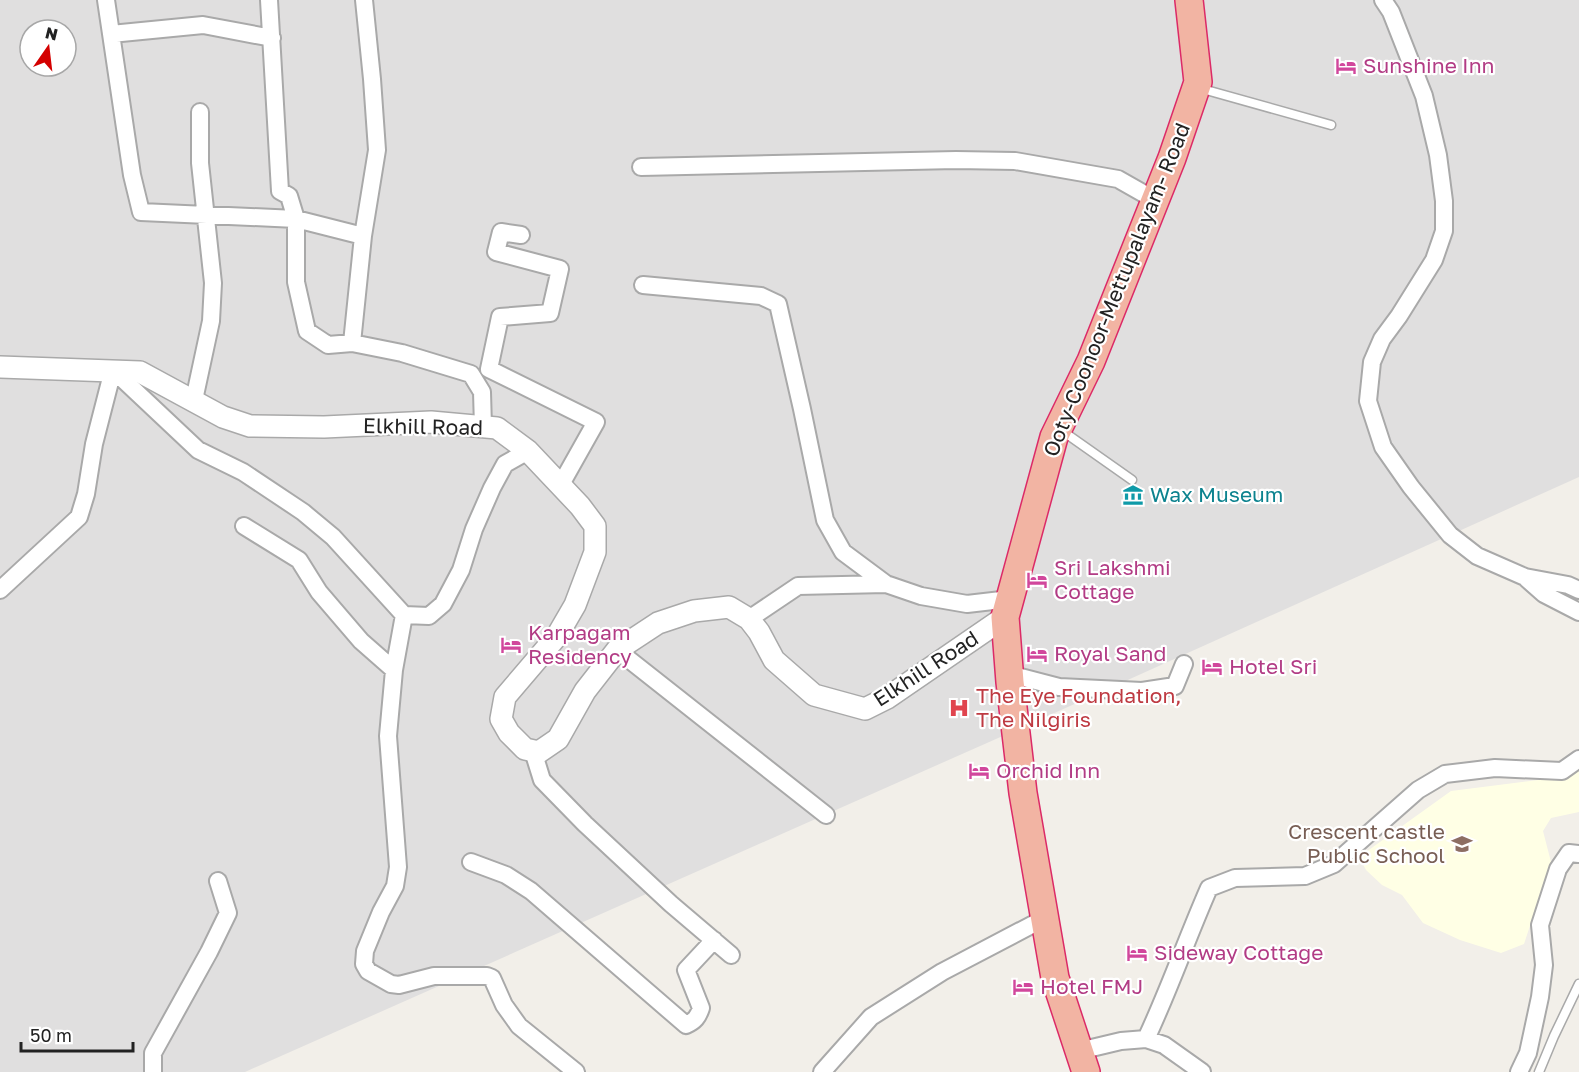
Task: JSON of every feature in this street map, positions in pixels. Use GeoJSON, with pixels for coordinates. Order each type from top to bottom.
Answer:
{"type":"FeatureCollection","features":[{"type":"Feature","properties":{"kind":"highway","name":"Ooty-Coonoor-Mettupalayam- Road"},"geometry":{"type":"LineString","coordinates":[[1079,1065],[1055,978],[1023,793],[1009,674],[1007,608],[1054,437],[1091,361],[1172,158],[1198,82],[1189,0]]}},
{"type":"Feature","properties":{"kind":"street"},"geometry":{"type":"LineString","coordinates":[[106,0],[132,175],[141,212],[296,219],[363,236]]}},
{"type":"Feature","properties":{"kind":"street"},"geometry":{"type":"LineString","coordinates":[[269,0],[280,191],[290,196],[296,219],[296,282],[307,332],[328,345],[352,343],[402,353],[471,374],[483,392],[483,427]]}},
{"type":"Feature","properties":{"kind":"street"},"geometry":{"type":"LineString","coordinates":[[352,343],[363,236],[377,150],[364,0]]}},
{"type":"Feature","properties":{"kind":"street"},"geometry":{"type":"LineString","coordinates":[[1389,4],[1424,96],[1436,145],[1444,201],[1444,231],[1434,260],[1400,316],[1382,339],[1372,362],[1368,401],[1383,447],[1411,488],[1450,535],[1477,556],[1525,577],[1568,585],[1579,590]]}},
{"type":"Feature","properties":{"kind":"street"},"geometry":{"type":"LineString","coordinates":[[111,34],[203,25],[272,38]]}},
{"type":"Feature","properties":{"kind":"street"},"geometry":{"type":"LineString","coordinates":[[194,400],[211,321],[213,283],[200,163],[200,112]]}},
{"type":"Feature","properties":{"kind":"street"},"geometry":{"type":"LineString","coordinates":[[641,167],[944,160],[1014,161],[1118,179],[1155,200]]}},
{"type":"Feature","properties":{"kind":"street"},"geometry":{"type":"LineString","coordinates":[[521,235],[501,232],[496,252],[560,269],[550,313],[500,317],[489,369],[596,422],[560,486]]}},
{"type":"Feature","properties":{"kind":"street"},"geometry":{"type":"LineString","coordinates":[[644,285],[761,296],[778,304],[825,520],[843,552],[886,584],[921,596],[1007,608]]}},
{"type":"Feature","properties":{"kind":"street","name":"Elkhill Road"},"geometry":{"type":"LineString","coordinates":[[0,367],[140,372],[223,417],[250,426],[324,428],[431,422],[497,428],[528,451],[595,526],[595,552],[575,605],[557,636],[505,697],[501,719],[508,733],[525,749],[533,751]]}},
{"type":"Feature","properties":{"kind":"street"},"geometry":{"type":"LineString","coordinates":[[0,590],[79,517],[86,494],[94,444],[113,370],[198,450],[243,472],[311,518],[333,537],[404,615],[429,616],[443,604],[461,570],[474,528],[500,472],[505,464],[528,451]]}},
{"type":"Feature","properties":{"kind":"street"},"geometry":{"type":"LineString","coordinates":[[244,526],[299,560],[319,592],[361,640],[393,670]]}},
{"type":"Feature","properties":{"kind":"street"},"geometry":{"type":"LineString","coordinates":[[1525,577],[1544,594],[1579,612]]}},
{"type":"Feature","properties":{"kind":"street"},"geometry":{"type":"LineString","coordinates":[[731,955],[636,872],[542,780],[533,751],[539,752],[558,739],[585,691],[617,650],[658,623],[694,611],[729,607],[749,619],[798,586],[886,584]]}},
{"type":"Feature","properties":{"kind":"street","name":"Elkhill Road"},"geometry":{"type":"LineString","coordinates":[[749,619],[774,660],[814,695],[865,709],[887,698],[1007,608]]}},
{"type":"Feature","properties":{"kind":"street"},"geometry":{"type":"LineString","coordinates":[[404,615],[393,670],[388,736],[398,867],[395,886],[381,912],[365,951],[364,964],[368,971],[391,984],[399,985],[434,976],[488,976],[492,978],[504,1005],[519,1026],[576,1072]]}},
{"type":"Feature","properties":{"kind":"street"},"geometry":{"type":"LineString","coordinates":[[617,650],[825,815]]}},
{"type":"Feature","properties":{"kind":"street"},"geometry":{"type":"LineString","coordinates":[[1009,674],[1059,687],[1142,691],[1175,686],[1184,664]]}},
{"type":"Feature","properties":{"kind":"street"},"geometry":{"type":"LineString","coordinates":[[1146,1039],[1209,888],[1235,878],[1305,876],[1334,864],[1418,790],[1445,774],[1495,768],[1562,771],[1579,759]]}},
{"type":"Feature","properties":{"kind":"street"},"geometry":{"type":"LineString","coordinates":[[1519,1072],[1528,1053],[1540,998],[1544,965],[1540,925],[1558,869],[1569,853],[1579,854]]}},
{"type":"Feature","properties":{"kind":"street"},"geometry":{"type":"LineString","coordinates":[[471,862],[506,875],[531,891],[686,1024],[693,1022],[701,1008],[686,970],[714,940]]}},
{"type":"Feature","properties":{"kind":"street"},"geometry":{"type":"LineString","coordinates":[[153,1072],[153,1053],[228,913],[218,881]]}},
{"type":"Feature","properties":{"kind":"street"},"geometry":{"type":"LineString","coordinates":[[822,1072],[870,1017],[942,972],[1045,918]]}},
{"type":"Feature","properties":{"kind":"street"},"geometry":{"type":"LineString","coordinates":[[1079,1065],[1120,1041],[1146,1039],[1164,1046],[1202,1072]]}},
{"type":"Feature","properties":{"kind":"lane"},"geometry":{"type":"LineString","coordinates":[[1196,87],[1330,125]]}},
{"type":"Feature","properties":{"kind":"lane"},"geometry":{"type":"LineString","coordinates":[[1059,428],[1132,480]]}},
{"type":"Feature","properties":{"kind":"lane"},"geometry":{"type":"LineString","coordinates":[[1539,1072],[1579,984]]}},
{"type":"Feature","properties":{"kind":"shaded area"},"geometry":{"type":"Polygon","coordinates":[[[0,0],[1579,0],[1579,477],[1050,715],[245,1072],[0,1072],[0,0]]]}},
{"type":"Feature","properties":{"kind":"shaded area","name":"Crescent castle Public School"},"geometry":{"type":"Polygon","coordinates":[[[1579,761],[1579,812],[1551,818],[1543,831],[1551,862],[1524,944],[1501,953],[1460,940],[1423,923],[1402,895],[1382,885],[1366,870],[1359,857],[1451,791],[1546,779],[1579,761]]]}},
{"type":"Feature","properties":{"kind":"place","name":"Sunshine Inn"},"geometry":{"type":"Point","coordinates":[1346,66]}},
{"type":"Feature","properties":{"kind":"place","name":"Wax Museum"},"geometry":{"type":"Point","coordinates":[1133,495]}},
{"type":"Feature","properties":{"kind":"place","name":"Sri Lakshmi Cottage"},"geometry":{"type":"Point","coordinates":[1037,580]}},
{"type":"Feature","properties":{"kind":"place","name":"Karpagam Residency"},"geometry":{"type":"Point","coordinates":[511,645]}},
{"type":"Feature","properties":{"kind":"place","name":"Royal Sand"},"geometry":{"type":"Point","coordinates":[1037,654]}},
{"type":"Feature","properties":{"kind":"place","name":"Hotel Sri"},"geometry":{"type":"Point","coordinates":[1212,667]}},
{"type":"Feature","properties":{"kind":"place","name":"The Eye Foundation, The Nilgiris"},"geometry":{"type":"Point","coordinates":[959,708]}},
{"type":"Feature","properties":{"kind":"place","name":"Orchid Inn"},"geometry":{"type":"Point","coordinates":[979,771]}},
{"type":"Feature","properties":{"kind":"place","name":"Crescent castle Public School"},"geometry":{"type":"Point","coordinates":[1462,844]}},
{"type":"Feature","properties":{"kind":"place","name":"Sideway Cottage"},"geometry":{"type":"Point","coordinates":[1137,953]}},
{"type":"Feature","properties":{"kind":"place","name":"Hotel FMJ"},"geometry":{"type":"Point","coordinates":[1023,987]}}]}
